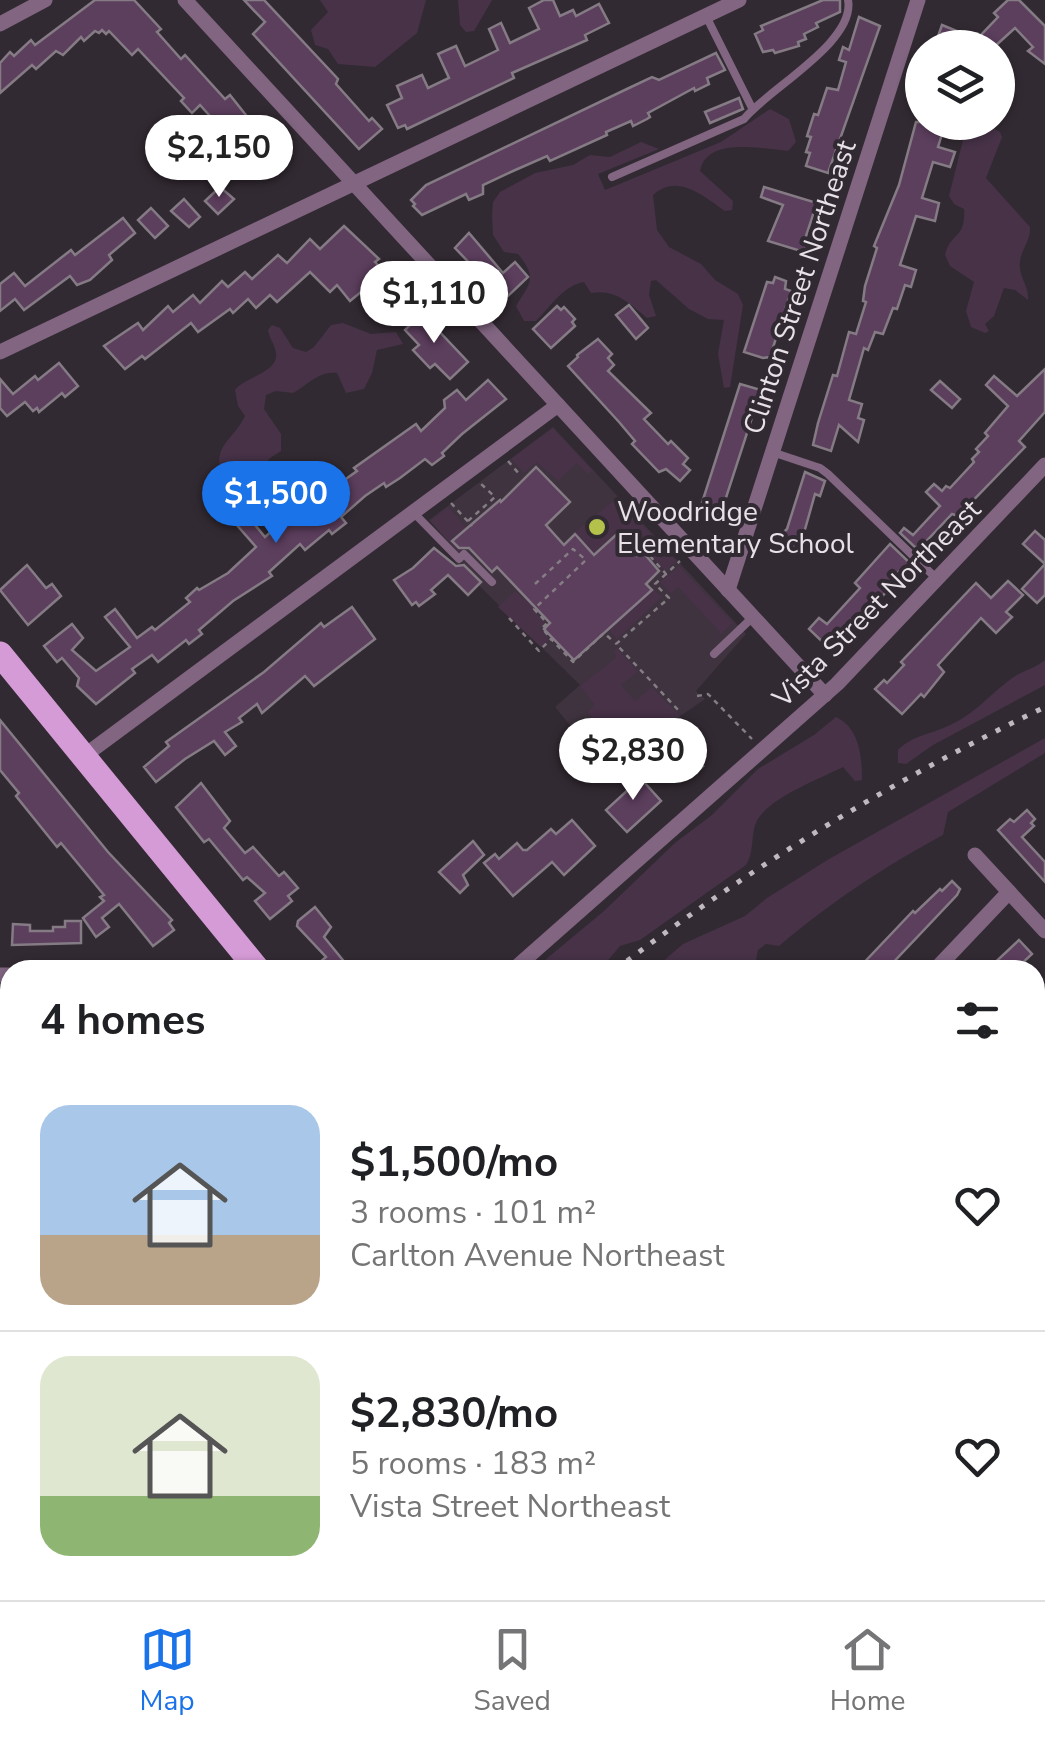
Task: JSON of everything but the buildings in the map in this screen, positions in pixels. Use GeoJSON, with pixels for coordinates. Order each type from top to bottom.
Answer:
{"type":"FeatureCollection","features":[{"type":"Feature","properties":{"kind":"main road"},"geometry":{"type":"LineString","coordinates":[[0,654],[244,960]]}},
{"type":"Feature","properties":{"kind":"street"},"geometry":{"type":"LineString","coordinates":[[0,24],[46,0]]}},
{"type":"Feature","properties":{"kind":"street"},"geometry":{"type":"LineString","coordinates":[[185,0],[824,695]]}},
{"type":"Feature","properties":{"kind":"street"},"geometry":{"type":"LineString","coordinates":[[0,352],[739,0]]}},
{"type":"Feature","properties":{"kind":"street","name":"Clinton Street Northeast"},"geometry":{"type":"LineString","coordinates":[[728,590],[918,0]]}},
{"type":"Feature","properties":{"kind":"street"},"geometry":{"type":"LineString","coordinates":[[84,756],[558,405]]}},
{"type":"Feature","properties":{"kind":"street","name":"Vista Street Northeast"},"geometry":{"type":"LineString","coordinates":[[525,960],[824,695],[1045,465]]}},
{"type":"Feature","properties":{"kind":"street"},"geometry":{"type":"LineString","coordinates":[[974,855],[1045,931]]}},
{"type":"Feature","properties":{"kind":"street"},"geometry":{"type":"LineString","coordinates":[[944,960],[1009,892]]}},
{"type":"Feature","properties":{"kind":"lane"},"geometry":{"type":"LineString","coordinates":[[612,177],[744,119],[830,42],[847,16],[848,0]]}},
{"type":"Feature","properties":{"kind":"lane"},"geometry":{"type":"LineString","coordinates":[[706,16],[752,108]]}},
{"type":"Feature","properties":{"kind":"lane"},"geometry":{"type":"LineString","coordinates":[[772,452],[828,474],[937,579]]}},
{"type":"Feature","properties":{"kind":"lane"},"geometry":{"type":"LineString","coordinates":[[413,512],[459,558],[464,554],[492,582]]}},
{"type":"Feature","properties":{"kind":"lane"},"geometry":{"type":"LineString","coordinates":[[714,654],[753,617]]}},
{"type":"Feature","properties":{"kind":"path"},"geometry":{"type":"LineString","coordinates":[[506,460],[521,476]]}},
{"type":"Feature","properties":{"kind":"path"},"geometry":{"type":"LineString","coordinates":[[468,521],[495,497],[478,481]]}},
{"type":"Feature","properties":{"kind":"path"},"geometry":{"type":"LineString","coordinates":[[450,502],[472,526]]}},
{"type":"Feature","properties":{"kind":"path"},"geometry":{"type":"LineString","coordinates":[[535,584],[573,549],[586,560],[534,609],[548,624],[542,628],[573,662],[604,633],[681,714]]}},
{"type":"Feature","properties":{"kind":"path"},"geometry":{"type":"LineString","coordinates":[[650,556],[666,574]]}},
{"type":"Feature","properties":{"kind":"path"},"geometry":{"type":"LineString","coordinates":[[616,644],[669,598],[655,584],[681,560]]}},
{"type":"Feature","properties":{"kind":"path"},"geometry":{"type":"LineString","coordinates":[[510,618],[539,651],[551,639]]}},
{"type":"Feature","properties":{"kind":"path"},"geometry":{"type":"LineString","coordinates":[[697,696],[708,694],[753,740]]}},
{"type":"Feature","properties":{"kind":"shaded area"},"geometry":{"type":"Polygon","coordinates":[[[320,0],[426,0],[417,33],[375,67],[338,64],[328,49],[315,45],[311,30],[328,12],[320,0]]]}},
{"type":"Feature","properties":{"kind":"shaded area"},"geometry":{"type":"Polygon","coordinates":[[[458,0],[492,0],[474,31],[466,32],[460,25],[458,0]]]}},
{"type":"Feature","properties":{"kind":"shaded area"},"geometry":{"type":"Polygon","coordinates":[[[770,109],[789,119],[796,142],[788,151],[724,149],[705,160],[700,171],[733,201],[732,210],[725,211],[680,186],[653,195],[657,230],[669,247],[701,264],[715,280],[738,294],[743,305],[730,387],[724,388],[718,354],[724,320],[708,319],[689,309],[656,280],[651,281],[649,295],[656,316],[647,318],[615,295],[591,293],[584,282],[564,292],[536,321],[524,321],[516,306],[530,280],[528,269],[518,254],[504,252],[493,235],[493,202],[500,192],[535,173],[573,165],[590,155],[610,157],[641,142],[659,149],[598,174],[605,190],[721,142],[770,109]]]}},
{"type":"Feature","properties":{"kind":"shaded area"},"geometry":{"type":"Polygon","coordinates":[[[963,140],[1001,140],[986,178],[1030,227],[1020,262],[1028,300],[1015,290],[1004,288],[994,316],[985,324],[989,331],[985,333],[971,327],[966,311],[974,282],[950,266],[945,255],[964,219],[964,209],[949,196],[963,140]]]}},
{"type":"Feature","properties":{"kind":"shaded area"},"geometry":{"type":"Polygon","coordinates":[[[343,323],[371,334],[396,332],[403,344],[377,350],[364,389],[346,393],[337,373],[330,373],[293,393],[276,391],[266,395],[264,409],[281,434],[281,451],[270,458],[250,484],[227,484],[221,472],[220,454],[245,416],[235,390],[267,370],[275,360],[268,330],[272,325],[280,328],[293,348],[306,352],[331,325],[343,323]]]}},
{"type":"Feature","properties":{"kind":"shaded area"},"geometry":{"type":"Polygon","coordinates":[[[553,427],[746,634],[696,691],[705,699],[605,768],[555,707],[580,685],[455,562],[460,555],[429,520],[553,427]]]}},
{"type":"Feature","properties":{"kind":"shaded area"},"geometry":{"type":"Polygon","coordinates":[[[553,428],[592,470],[588,474],[577,463],[558,481],[537,462],[524,473],[511,459],[553,428]]]}},
{"type":"Feature","properties":{"kind":"shaded area"},"geometry":{"type":"Polygon","coordinates":[[[617,498],[676,561],[666,571],[642,548],[637,553],[618,532],[594,553],[575,534],[617,498]]]}},
{"type":"Feature","properties":{"kind":"shaded area"},"geometry":{"type":"Polygon","coordinates":[[[448,507],[467,528],[454,539],[465,551],[461,555],[430,521],[448,507]]]}},
{"type":"Feature","properties":{"kind":"shaded area"},"geometry":{"type":"Polygon","coordinates":[[[566,557],[573,570],[532,608],[545,623],[540,628],[549,639],[541,647],[498,607],[515,591],[523,599],[566,557]]]}},
{"type":"Feature","properties":{"kind":"shaded area"},"geometry":{"type":"Polygon","coordinates":[[[679,566],[733,623],[712,642],[720,632],[678,587],[671,593],[660,582],[679,566]]]}},
{"type":"Feature","properties":{"kind":"shaded area"},"geometry":{"type":"Polygon","coordinates":[[[653,589],[662,597],[617,639],[609,630],[653,589]]]}},
{"type":"Feature","properties":{"kind":"shaded area"},"geometry":{"type":"Polygon","coordinates":[[[617,648],[638,672],[621,685],[635,701],[652,687],[680,716],[634,748],[626,740],[617,746],[588,712],[595,705],[580,686],[617,657],[617,648]]]}},
{"type":"Feature","properties":{"kind":"shaded area"},"geometry":{"type":"Polygon","coordinates":[[[1045,660],[1045,685],[933,745],[906,764],[898,763],[898,750],[904,745],[974,711],[1015,676],[1045,660]]]}},
{"type":"Feature","properties":{"kind":"shaded area"},"geometry":{"type":"Polygon","coordinates":[[[836,717],[844,722],[855,736],[862,780],[855,781],[843,767],[769,807],[755,825],[746,865],[640,940],[620,946],[608,960],[545,960],[604,911],[676,842],[712,815],[758,769],[836,717]]]}},
{"type":"Feature","properties":{"kind":"shaded area"},"geometry":{"type":"Polygon","coordinates":[[[1045,738],[1045,753],[948,812],[943,835],[858,886],[779,946],[766,944],[758,950],[756,960],[665,960],[683,944],[745,916],[829,859],[1045,738]]]}},
{"type":"Feature","properties":{"kind":"railway"},"geometry":{"type":"LineString","coordinates":[[628,960],[717,896],[877,795],[1045,707]]}},
{"type":"Feature","properties":{"kind":"place","name":"Woodridge Elementary School"},"geometry":{"type":"Point","coordinates":[597,527]}}]}
